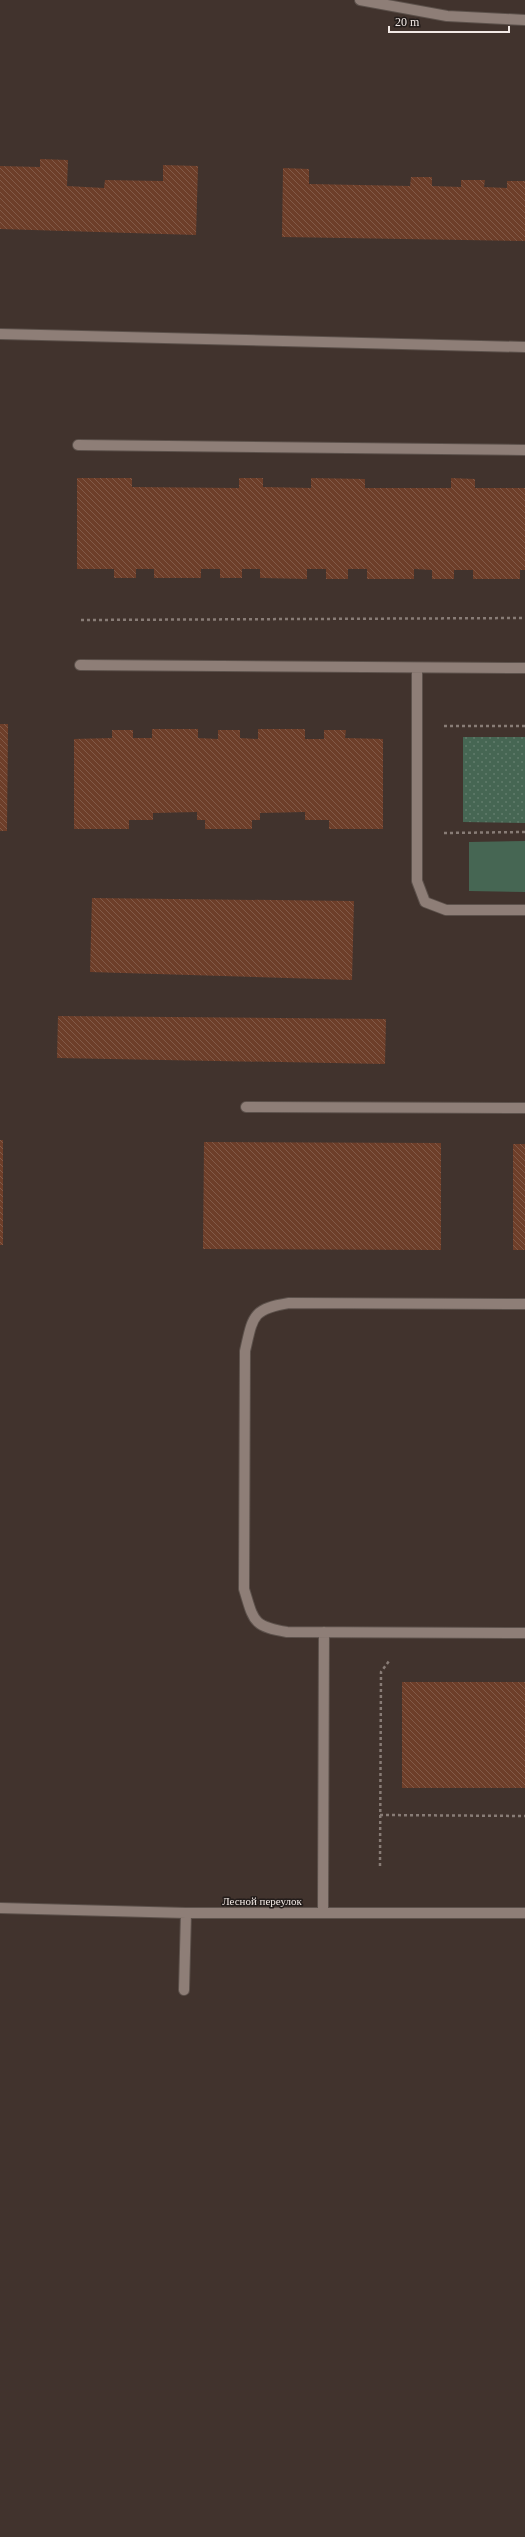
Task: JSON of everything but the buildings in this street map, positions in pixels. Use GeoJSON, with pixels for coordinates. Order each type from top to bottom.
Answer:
{"type":"FeatureCollection","features":[{"type":"Feature","properties":{"kind":"street"},"geometry":{"type":"LineString","coordinates":[[360,0],[447,16],[525,20]]}},
{"type":"Feature","properties":{"kind":"street"},"geometry":{"type":"LineString","coordinates":[[0,334],[525,347]]}},
{"type":"Feature","properties":{"kind":"street"},"geometry":{"type":"LineString","coordinates":[[78,445],[525,450]]}},
{"type":"Feature","properties":{"kind":"street"},"geometry":{"type":"LineString","coordinates":[[80,665],[525,668]]}},
{"type":"Feature","properties":{"kind":"street"},"geometry":{"type":"LineString","coordinates":[[417,668],[416,881],[425,902],[446,910],[525,910]]}},
{"type":"Feature","properties":{"kind":"street"},"geometry":{"type":"LineString","coordinates":[[246,1107],[525,1108]]}},
{"type":"Feature","properties":{"kind":"street"},"geometry":{"type":"LineString","coordinates":[[525,1304],[289,1303],[265,1307],[252,1320],[245,1351],[244,1589],[252,1615],[264,1628],[287,1632],[525,1633]]}},
{"type":"Feature","properties":{"kind":"street"},"geometry":{"type":"LineString","coordinates":[[323,1913],[324,1632]]}},
{"type":"Feature","properties":{"kind":"street","name":"Лесной переулок"},"geometry":{"type":"LineString","coordinates":[[0,1908],[186,1913],[525,1913]]}},
{"type":"Feature","properties":{"kind":"street"},"geometry":{"type":"LineString","coordinates":[[184,1990],[186,1913]]}},
{"type":"Feature","properties":{"kind":"path"},"geometry":{"type":"LineString","coordinates":[[81,620],[525,618]]}},
{"type":"Feature","properties":{"kind":"path"},"geometry":{"type":"LineString","coordinates":[[417,726],[525,726]]}},
{"type":"Feature","properties":{"kind":"path"},"geometry":{"type":"LineString","coordinates":[[416,833],[525,832]]}},
{"type":"Feature","properties":{"kind":"path"},"geometry":{"type":"LineString","coordinates":[[380,1866],[381,1672],[387,1661],[394,1658]]}},
{"type":"Feature","properties":{"kind":"path"},"geometry":{"type":"LineString","coordinates":[[380,1815],[525,1816]]}},
{"type":"Feature","properties":{"kind":"green space"},"geometry":{"type":"Polygon","coordinates":[[[463,737],[525,737],[525,823],[463,822],[463,737]]]}},
{"type":"Feature","properties":{"kind":"green space"},"geometry":{"type":"Polygon","coordinates":[[[525,841],[525,892],[469,891],[469,842],[525,841]]]}}]}
